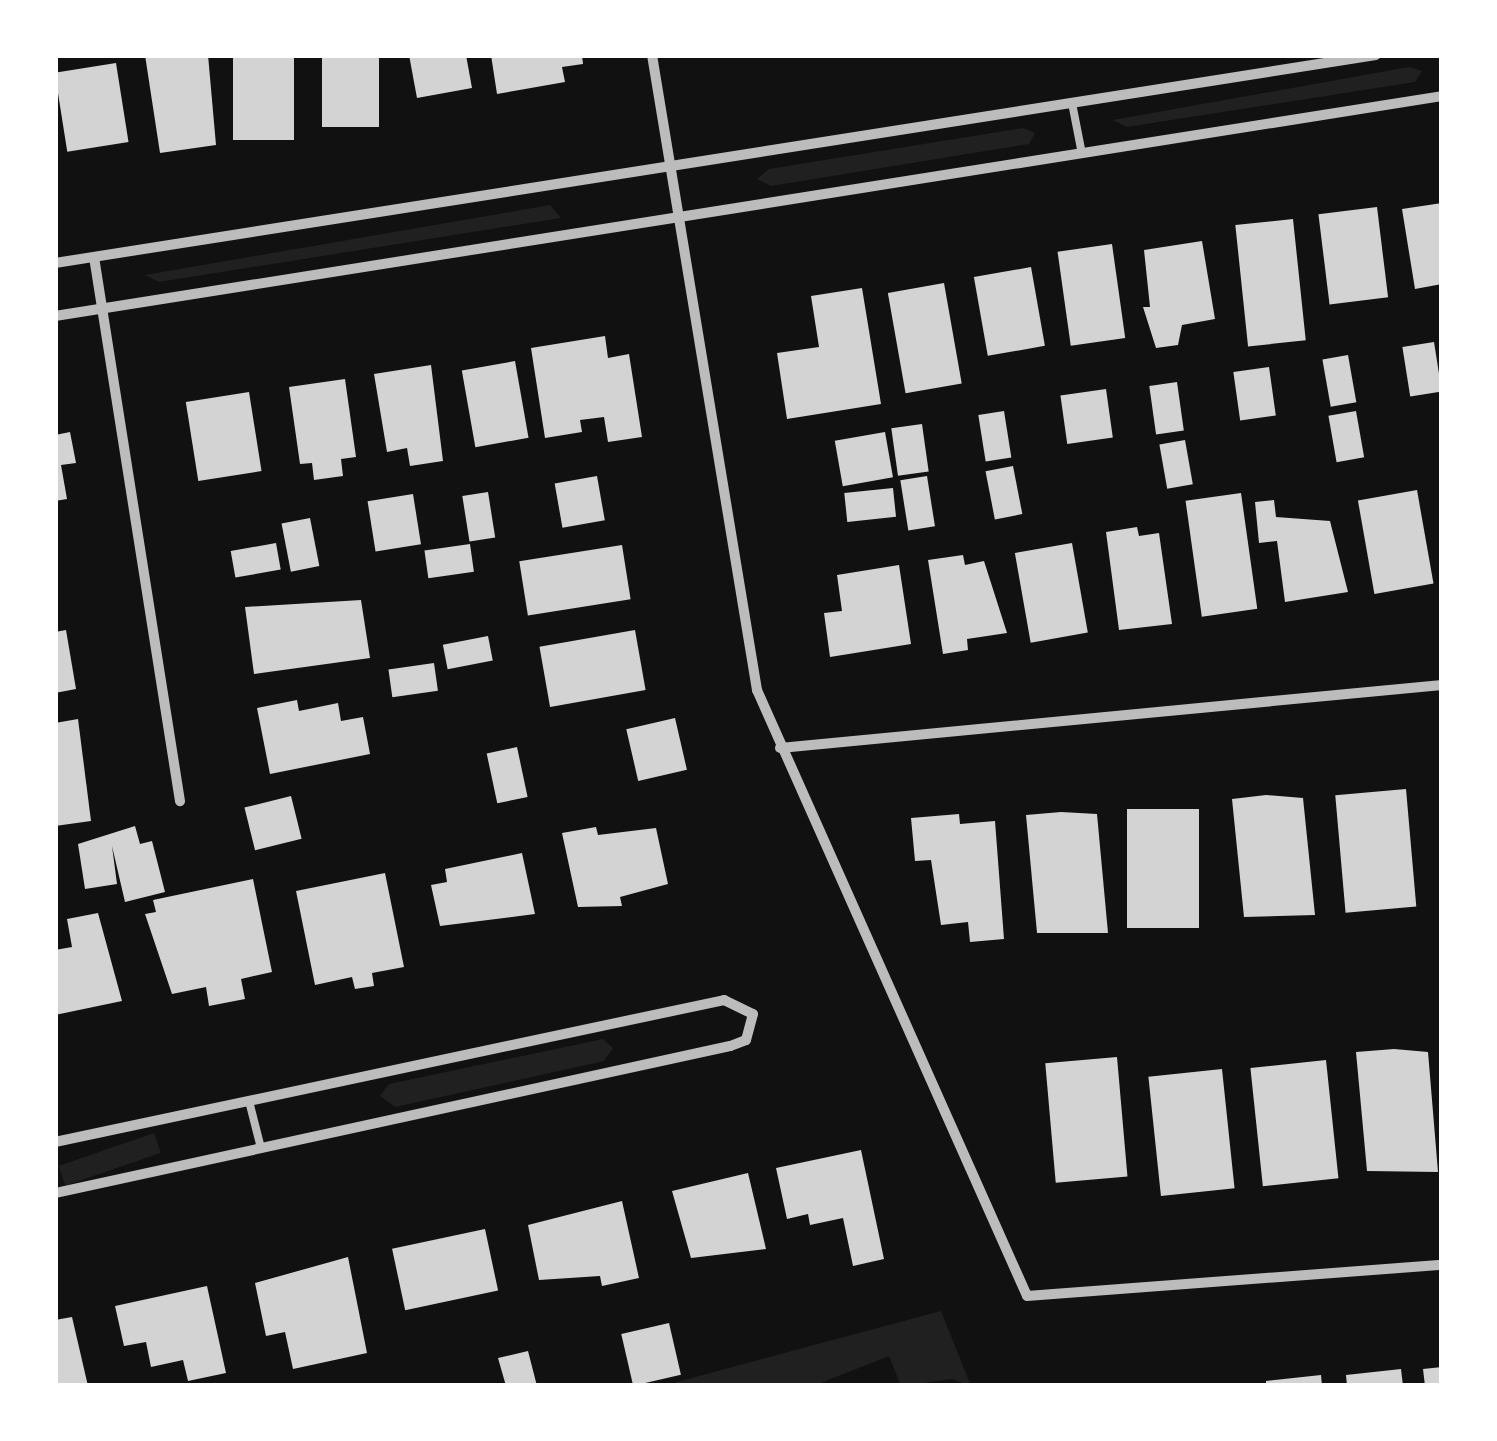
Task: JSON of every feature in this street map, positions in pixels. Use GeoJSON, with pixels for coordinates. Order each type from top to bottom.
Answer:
{"type":"FeatureCollection","features":[{"type":"Feature","properties":{"kind":"street"},"geometry":{"type":"LineString","coordinates":[[652,55],[757,690],[1027,1296],[1442,1265]]}},
{"type":"Feature","properties":{"kind":"street"},"geometry":{"type":"LineString","coordinates":[[55,263],[1376,55]]}},
{"type":"Feature","properties":{"kind":"street"},"geometry":{"type":"LineString","coordinates":[[55,316],[1442,96]]}},
{"type":"Feature","properties":{"kind":"street"},"geometry":{"type":"LineString","coordinates":[[94,257],[180,801]]}},
{"type":"Feature","properties":{"kind":"street"},"geometry":{"type":"LineString","coordinates":[[780,748],[1442,685]]}},
{"type":"Feature","properties":{"kind":"street"},"geometry":{"type":"LineString","coordinates":[[55,1142],[724,1000],[753,1014],[746,1040],[730,1046],[55,1193]]}},
{"type":"Feature","properties":{"kind":"lane"},"geometry":{"type":"LineString","coordinates":[[1072,103],[1082,154]]}},
{"type":"Feature","properties":{"kind":"lane"},"geometry":{"type":"LineString","coordinates":[[249,1101],[261,1148]]}},
{"type":"Feature","properties":{"kind":"shaded area"},"geometry":{"type":"Polygon","coordinates":[[[1409,67],[1422,71],[1415,82],[1127,127],[1113,120],[1409,67]]]}},
{"type":"Feature","properties":{"kind":"shaded area"},"geometry":{"type":"Polygon","coordinates":[[[1023,128],[1035,133],[1029,144],[771,186],[757,179],[769,169],[1023,128]]]}},
{"type":"Feature","properties":{"kind":"shaded area"},"geometry":{"type":"Polygon","coordinates":[[[550,205],[561,218],[159,282],[145,275],[550,205]]]}},
{"type":"Feature","properties":{"kind":"shaded area"},"geometry":{"type":"Polygon","coordinates":[[[603,1039],[613,1048],[604,1061],[395,1107],[380,1096],[389,1084],[603,1039]]]}},
{"type":"Feature","properties":{"kind":"shaded area"},"geometry":{"type":"Polygon","coordinates":[[[154,1133],[161,1153],[65,1186],[59,1166],[154,1133]]]}},
{"type":"Feature","properties":{"kind":"shaded area"},"geometry":{"type":"Polygon","coordinates":[[[941,1311],[971,1386],[952,1379],[901,1386],[889,1356],[813,1386],[662,1386],[941,1311]]]}},
{"type":"Feature","properties":{"kind":"building"},"geometry":{"type":"Polygon","coordinates":[[[145,55],[208,55],[216,145],[160,153],[145,55]]]}},
{"type":"Feature","properties":{"kind":"building"},"geometry":{"type":"Polygon","coordinates":[[[233,55],[294,55],[294,140],[233,140],[233,55]]]}},
{"type":"Feature","properties":{"kind":"building"},"geometry":{"type":"Polygon","coordinates":[[[322,55],[379,55],[379,127],[322,127],[322,55]]]}},
{"type":"Feature","properties":{"kind":"building"},"geometry":{"type":"Polygon","coordinates":[[[409,55],[466,55],[472,88],[417,98],[409,55]]]}},
{"type":"Feature","properties":{"kind":"building"},"geometry":{"type":"Polygon","coordinates":[[[491,55],[582,55],[583,64],[562,67],[565,82],[497,94],[491,55]]]}},
{"type":"Feature","properties":{"kind":"building"},"geometry":{"type":"Polygon","coordinates":[[[116,63],[129,142],[67,152],[55,73],[116,63]]]}},
{"type":"Feature","properties":{"kind":"building"},"geometry":{"type":"Polygon","coordinates":[[[1442,203],[1442,284],[1415,289],[1402,209],[1442,203]]]}},
{"type":"Feature","properties":{"kind":"building"},"geometry":{"type":"Polygon","coordinates":[[[1377,207],[1388,297],[1330,305],[1318,214],[1377,207]]]}},
{"type":"Feature","properties":{"kind":"building"},"geometry":{"type":"Polygon","coordinates":[[[1293,219],[1306,340],[1248,346],[1235,225],[1293,219]]]}},
{"type":"Feature","properties":{"kind":"building"},"geometry":{"type":"Polygon","coordinates":[[[1202,241],[1215,319],[1182,325],[1178,345],[1156,348],[1143,307],[1150,307],[1144,250],[1202,241]]]}},
{"type":"Feature","properties":{"kind":"building"},"geometry":{"type":"Polygon","coordinates":[[[1112,244],[1125,338],[1071,346],[1058,252],[1112,244]]]}},
{"type":"Feature","properties":{"kind":"building"},"geometry":{"type":"Polygon","coordinates":[[[1031,267],[1045,346],[988,356],[974,277],[1031,267]]]}},
{"type":"Feature","properties":{"kind":"building"},"geometry":{"type":"Polygon","coordinates":[[[944,283],[962,383],[906,393],[888,293],[944,283]]]}},
{"type":"Feature","properties":{"kind":"building"},"geometry":{"type":"Polygon","coordinates":[[[862,288],[881,404],[787,419],[777,353],[819,347],[811,296],[862,288]]]}},
{"type":"Feature","properties":{"kind":"building"},"geometry":{"type":"Polygon","coordinates":[[[605,336],[608,358],[629,354],[642,437],[608,442],[604,417],[580,420],[582,432],[545,438],[531,348],[605,336]]]}},
{"type":"Feature","properties":{"kind":"building"},"geometry":{"type":"Polygon","coordinates":[[[1434,342],[1442,391],[1410,396],[1402,347],[1434,342]]]}},
{"type":"Feature","properties":{"kind":"building"},"geometry":{"type":"Polygon","coordinates":[[[1348,355],[1356,402],[1331,407],[1322,360],[1348,355]]]}},
{"type":"Feature","properties":{"kind":"building"},"geometry":{"type":"Polygon","coordinates":[[[515,361],[529,438],[475,447],[462,370],[515,361]]]}},
{"type":"Feature","properties":{"kind":"building"},"geometry":{"type":"Polygon","coordinates":[[[431,365],[443,461],[410,466],[407,448],[387,452],[374,374],[431,365]]]}},
{"type":"Feature","properties":{"kind":"building"},"geometry":{"type":"Polygon","coordinates":[[[1269,367],[1276,416],[1240,421],[1233,372],[1269,367]]]}},
{"type":"Feature","properties":{"kind":"building"},"geometry":{"type":"Polygon","coordinates":[[[345,379],[356,457],[341,459],[343,476],[314,480],[312,463],[300,464],[289,387],[345,379]]]}},
{"type":"Feature","properties":{"kind":"building"},"geometry":{"type":"Polygon","coordinates":[[[1177,382],[1184,431],[1156,434],[1149,386],[1177,382]]]}},
{"type":"Feature","properties":{"kind":"building"},"geometry":{"type":"Polygon","coordinates":[[[1106,389],[1113,438],[1067,444],[1060,395],[1106,389]]]}},
{"type":"Feature","properties":{"kind":"building"},"geometry":{"type":"Polygon","coordinates":[[[249,392],[262,471],[198,481],[186,402],[249,392]]]}},
{"type":"Feature","properties":{"kind":"building"},"geometry":{"type":"Polygon","coordinates":[[[1004,411],[1011,457],[986,461],[978,415],[1004,411]]]}},
{"type":"Feature","properties":{"kind":"building"},"geometry":{"type":"Polygon","coordinates":[[[1356,411],[1364,457],[1337,462],[1328,416],[1356,411]]]}},
{"type":"Feature","properties":{"kind":"building"},"geometry":{"type":"Polygon","coordinates":[[[922,424],[929,472],[898,476],[891,428],[922,424]]]}},
{"type":"Feature","properties":{"kind":"building"},"geometry":{"type":"Polygon","coordinates":[[[70,432],[76,463],[61,465],[67,499],[55,501],[55,435],[70,432]]]}},
{"type":"Feature","properties":{"kind":"building"},"geometry":{"type":"Polygon","coordinates":[[[885,432],[893,477],[843,486],[835,441],[885,432]]]}},
{"type":"Feature","properties":{"kind":"building"},"geometry":{"type":"Polygon","coordinates":[[[1185,440],[1193,484],[1167,489],[1159,445],[1185,440]]]}},
{"type":"Feature","properties":{"kind":"building"},"geometry":{"type":"Polygon","coordinates":[[[1013,466],[1022,514],[995,519],[986,471],[1013,466]]]}},
{"type":"Feature","properties":{"kind":"building"},"geometry":{"type":"Polygon","coordinates":[[[597,476],[605,520],[562,528],[555,483],[597,476]]]}},
{"type":"Feature","properties":{"kind":"building"},"geometry":{"type":"Polygon","coordinates":[[[927,476],[935,526],[908,531],[900,480],[927,476]]]}},
{"type":"Feature","properties":{"kind":"building"},"geometry":{"type":"Polygon","coordinates":[[[893,488],[896,517],[847,522],[844,493],[893,488]]]}},
{"type":"Feature","properties":{"kind":"building"},"geometry":{"type":"Polygon","coordinates":[[[1417,490],[1433,584],[1374,594],[1358,500],[1417,490]]]}},
{"type":"Feature","properties":{"kind":"building"},"geometry":{"type":"Polygon","coordinates":[[[488,492],[495,537],[470,542],[462,496],[488,492]]]}},
{"type":"Feature","properties":{"kind":"building"},"geometry":{"type":"Polygon","coordinates":[[[1241,493],[1257,609],[1202,617],[1186,501],[1241,493]]]}},
{"type":"Feature","properties":{"kind":"building"},"geometry":{"type":"Polygon","coordinates":[[[413,494],[421,544],[376,552],[368,501],[413,494]]]}},
{"type":"Feature","properties":{"kind":"building"},"geometry":{"type":"Polygon","coordinates":[[[1274,500],[1276,517],[1330,521],[1348,592],[1285,602],[1277,541],[1259,543],[1255,502],[1274,500]]]}},
{"type":"Feature","properties":{"kind":"building"},"geometry":{"type":"Polygon","coordinates":[[[310,518],[319,566],[291,572],[282,524],[310,518]]]}},
{"type":"Feature","properties":{"kind":"building"},"geometry":{"type":"Polygon","coordinates":[[[1137,527],[1139,536],[1159,533],[1172,624],[1119,630],[1106,532],[1137,527]]]}},
{"type":"Feature","properties":{"kind":"building"},"geometry":{"type":"Polygon","coordinates":[[[276,543],[281,570],[235,578],[231,551],[276,543]]]}},
{"type":"Feature","properties":{"kind":"building"},"geometry":{"type":"Polygon","coordinates":[[[1072,543],[1088,633],[1031,643],[1015,553],[1072,543]]]}},
{"type":"Feature","properties":{"kind":"building"},"geometry":{"type":"Polygon","coordinates":[[[470,544],[474,572],[428,578],[424,550],[470,544]]]}},
{"type":"Feature","properties":{"kind":"building"},"geometry":{"type":"Polygon","coordinates":[[[622,545],[631,599],[528,616],[519,561],[622,545]]]}},
{"type":"Feature","properties":{"kind":"building"},"geometry":{"type":"Polygon","coordinates":[[[963,555],[965,565],[984,561],[1007,633],[967,639],[968,650],[943,654],[928,560],[963,555]]]}},
{"type":"Feature","properties":{"kind":"building"},"geometry":{"type":"Polygon","coordinates":[[[899,565],[911,644],[830,657],[824,613],[842,611],[837,575],[899,565]]]}},
{"type":"Feature","properties":{"kind":"building"},"geometry":{"type":"Polygon","coordinates":[[[361,600],[370,658],[254,674],[245,607],[361,600]]]}},
{"type":"Feature","properties":{"kind":"building"},"geometry":{"type":"Polygon","coordinates":[[[66,630],[76,689],[55,693],[55,632],[66,630]]]}},
{"type":"Feature","properties":{"kind":"building"},"geometry":{"type":"Polygon","coordinates":[[[635,630],[646,690],[550,707],[539,647],[635,630]]]}},
{"type":"Feature","properties":{"kind":"building"},"geometry":{"type":"Polygon","coordinates":[[[488,636],[493,661],[448,669],[443,645],[488,636]]]}},
{"type":"Feature","properties":{"kind":"building"},"geometry":{"type":"Polygon","coordinates":[[[434,663],[438,691],[392,697],[388,669],[434,663]]]}},
{"type":"Feature","properties":{"kind":"building"},"geometry":{"type":"Polygon","coordinates":[[[297,700],[299,711],[338,703],[341,721],[363,717],[370,754],[270,774],[257,708],[297,700]]]}},
{"type":"Feature","properties":{"kind":"building"},"geometry":{"type":"Polygon","coordinates":[[[675,718],[687,770],[638,781],[626,729],[675,718]]]}},
{"type":"Feature","properties":{"kind":"building"},"geometry":{"type":"Polygon","coordinates":[[[78,719],[91,821],[55,826],[55,723],[78,719]]]}},
{"type":"Feature","properties":{"kind":"building"},"geometry":{"type":"Polygon","coordinates":[[[517,747],[528,797],[497,803],[487,753],[517,747]]]}},
{"type":"Feature","properties":{"kind":"building"},"geometry":{"type":"Polygon","coordinates":[[[1406,789],[1416,907],[1346,913],[1335,795],[1406,789]]]}},
{"type":"Feature","properties":{"kind":"building"},"geometry":{"type":"Polygon","coordinates":[[[1266,795],[1303,798],[1315,915],[1244,917],[1232,799],[1266,795]]]}},
{"type":"Feature","properties":{"kind":"building"},"geometry":{"type":"Polygon","coordinates":[[[291,796],[302,839],[255,850],[244,808],[291,796]]]}},
{"type":"Feature","properties":{"kind":"building"},"geometry":{"type":"Polygon","coordinates":[[[1127,809],[1199,809],[1199,928],[1127,928],[1127,809]]]}},
{"type":"Feature","properties":{"kind":"building"},"geometry":{"type":"Polygon","coordinates":[[[959,814],[960,824],[995,821],[1004,939],[970,942],[968,922],[941,925],[931,860],[915,861],[911,818],[959,814]]]}},
{"type":"Feature","properties":{"kind":"building"},"geometry":{"type":"Polygon","coordinates":[[[1097,814],[1108,933],[1037,933],[1026,815],[1097,814]]]}},
{"type":"Feature","properties":{"kind":"building"},"geometry":{"type":"Polygon","coordinates":[[[135,826],[140,844],[152,841],[165,892],[125,902],[112,846],[117,884],[85,889],[78,844],[135,826]]]}},
{"type":"Feature","properties":{"kind":"building"},"geometry":{"type":"Polygon","coordinates":[[[596,827],[598,835],[656,828],[668,884],[620,897],[622,906],[578,907],[562,833],[596,827]]]}},
{"type":"Feature","properties":{"kind":"building"},"geometry":{"type":"Polygon","coordinates":[[[522,853],[535,914],[440,926],[431,885],[447,882],[445,869],[522,853]]]}},
{"type":"Feature","properties":{"kind":"building"},"geometry":{"type":"Polygon","coordinates":[[[385,873],[404,967],[372,973],[374,986],[355,989],[352,977],[315,985],[296,891],[385,873]]]}},
{"type":"Feature","properties":{"kind":"building"},"geometry":{"type":"Polygon","coordinates":[[[253,879],[272,972],[241,979],[245,999],[209,1006],[206,987],[172,994],[145,914],[156,912],[153,900],[253,879]]]}},
{"type":"Feature","properties":{"kind":"building"},"geometry":{"type":"Polygon","coordinates":[[[98,913],[122,1001],[55,1015],[55,950],[72,947],[67,919],[98,913]]]}},
{"type":"Feature","properties":{"kind":"building"},"geometry":{"type":"Polygon","coordinates":[[[1356,1052],[1428,1052],[1438,1172],[1367,1171],[1356,1052]]]}},
{"type":"Feature","properties":{"kind":"building"},"geometry":{"type":"Polygon","coordinates":[[[1117,1057],[1127,1177],[1056,1183],[1045,1063],[1117,1057]]]}},
{"type":"Feature","properties":{"kind":"building"},"geometry":{"type":"Polygon","coordinates":[[[1326,1060],[1338,1178],[1263,1186],[1250,1068],[1326,1060]]]}},
{"type":"Feature","properties":{"kind":"building"},"geometry":{"type":"Polygon","coordinates":[[[1222,1069],[1235,1188],[1161,1196],[1148,1077],[1222,1069]]]}},
{"type":"Feature","properties":{"kind":"building"},"geometry":{"type":"Polygon","coordinates":[[[861,1150],[884,1259],[853,1266],[843,1218],[810,1225],[808,1214],[787,1219],[776,1168],[861,1150]]]}},
{"type":"Feature","properties":{"kind":"building"},"geometry":{"type":"Polygon","coordinates":[[[748,1173],[766,1249],[691,1258],[672,1191],[748,1173]]]}},
{"type":"Feature","properties":{"kind":"building"},"geometry":{"type":"Polygon","coordinates":[[[622,1201],[639,1278],[602,1286],[600,1276],[539,1280],[528,1225],[622,1201]]]}},
{"type":"Feature","properties":{"kind":"building"},"geometry":{"type":"Polygon","coordinates":[[[485,1229],[498,1291],[405,1310],[392,1249],[485,1229]]]}},
{"type":"Feature","properties":{"kind":"building"},"geometry":{"type":"Polygon","coordinates":[[[348,1257],[367,1353],[293,1369],[285,1332],[266,1336],[255,1283],[348,1257]]]}},
{"type":"Feature","properties":{"kind":"building"},"geometry":{"type":"Polygon","coordinates":[[[207,1286],[226,1373],[188,1381],[183,1360],[151,1367],[146,1342],[124,1346],[115,1306],[207,1286]]]}},
{"type":"Feature","properties":{"kind":"building"},"geometry":{"type":"Polygon","coordinates":[[[72,1317],[88,1386],[55,1386],[55,1320],[72,1317]]]}},
{"type":"Feature","properties":{"kind":"building"},"geometry":{"type":"Polygon","coordinates":[[[669,1323],[681,1375],[633,1386],[621,1334],[669,1323]]]}},
{"type":"Feature","properties":{"kind":"building"},"geometry":{"type":"Polygon","coordinates":[[[528,1351],[537,1386],[506,1386],[498,1358],[528,1351]]]}},
{"type":"Feature","properties":{"kind":"building"},"geometry":{"type":"Polygon","coordinates":[[[1442,1367],[1442,1386],[1425,1386],[1423,1369],[1442,1367]]]}},
{"type":"Feature","properties":{"kind":"building"},"geometry":{"type":"Polygon","coordinates":[[[1401,1369],[1403,1386],[1347,1386],[1346,1375],[1401,1369]]]}},
{"type":"Feature","properties":{"kind":"building"},"geometry":{"type":"Polygon","coordinates":[[[1321,1375],[1322,1386],[1266,1386],[1266,1381],[1321,1375]]]}}]}
